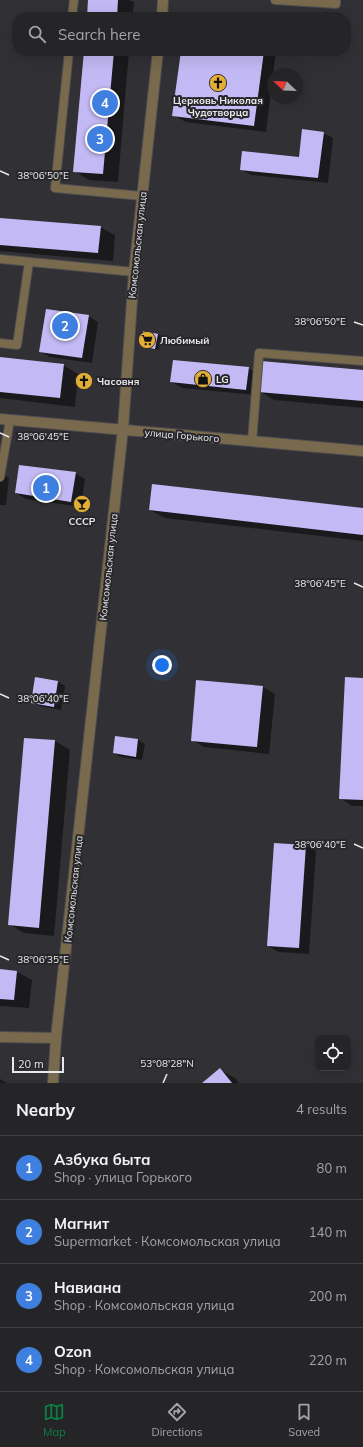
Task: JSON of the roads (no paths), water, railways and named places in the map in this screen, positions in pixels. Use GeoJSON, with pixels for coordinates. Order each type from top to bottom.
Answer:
{"type":"FeatureCollection","features":[{"type":"Feature","properties":{"kind":"street"},"geometry":{"type":"LineString","coordinates":[[163,12],[164,0]]}},
{"type":"Feature","properties":{"kind":"street","name":"Комсомольская улица"},"geometry":{"type":"LineString","coordinates":[[53,1083],[56,1038],[123,429],[134,272],[157,56]]}},
{"type":"Feature","properties":{"kind":"street","name":"улица Горького"},"geometry":{"type":"LineString","coordinates":[[0,419],[363,451]]}},
{"type":"Feature","properties":{"kind":"street"},"geometry":{"type":"LineString","coordinates":[[0,1037],[56,1038]]}},
{"type":"Feature","properties":{"kind":"lane"},"geometry":{"type":"LineString","coordinates":[[73,12],[74,0]]}},
{"type":"Feature","properties":{"kind":"lane"},"geometry":{"type":"LineString","coordinates":[[274,0],[336,4],[336,0]]}},
{"type":"Feature","properties":{"kind":"lane"},"geometry":{"type":"LineString","coordinates":[[68,56],[55,188],[142,196]]}},
{"type":"Feature","properties":{"kind":"lane"},"geometry":{"type":"LineString","coordinates":[[0,259],[134,272]]}},
{"type":"Feature","properties":{"kind":"lane"},"geometry":{"type":"LineString","coordinates":[[0,343],[17,345],[29,262]]}},
{"type":"Feature","properties":{"kind":"lane"},"geometry":{"type":"LineString","coordinates":[[252,441],[259,353],[363,361]]}},
{"type":"Feature","properties":{"kind":"lane"},"geometry":{"type":"LineString","coordinates":[[0,478],[10,420]]}},
{"type":"Feature","properties":{"kind":"place","name":"Церковь Николая Чудотворца"},"geometry":{"type":"Point","coordinates":[218,83]}},
{"type":"Feature","properties":{"kind":"place","name":"Ozon"},"geometry":{"type":"Point","coordinates":[105,103]}},
{"type":"Feature","properties":{"kind":"place","name":"Навиана"},"geometry":{"type":"Point","coordinates":[100,139]}},
{"type":"Feature","properties":{"kind":"place","name":"Магнит"},"geometry":{"type":"Point","coordinates":[65,326]}},
{"type":"Feature","properties":{"kind":"place","name":"Любимый"},"geometry":{"type":"Point","coordinates":[147,340]}},
{"type":"Feature","properties":{"kind":"place","name":"LG"},"geometry":{"type":"Point","coordinates":[203,379]}},
{"type":"Feature","properties":{"kind":"place","name":"Часовня"},"geometry":{"type":"Point","coordinates":[84,381]}},
{"type":"Feature","properties":{"kind":"place","name":"Азбука быта"},"geometry":{"type":"Point","coordinates":[46,488]}},
{"type":"Feature","properties":{"kind":"place","name":"СССР"},"geometry":{"type":"Point","coordinates":[82,504]}}]}
